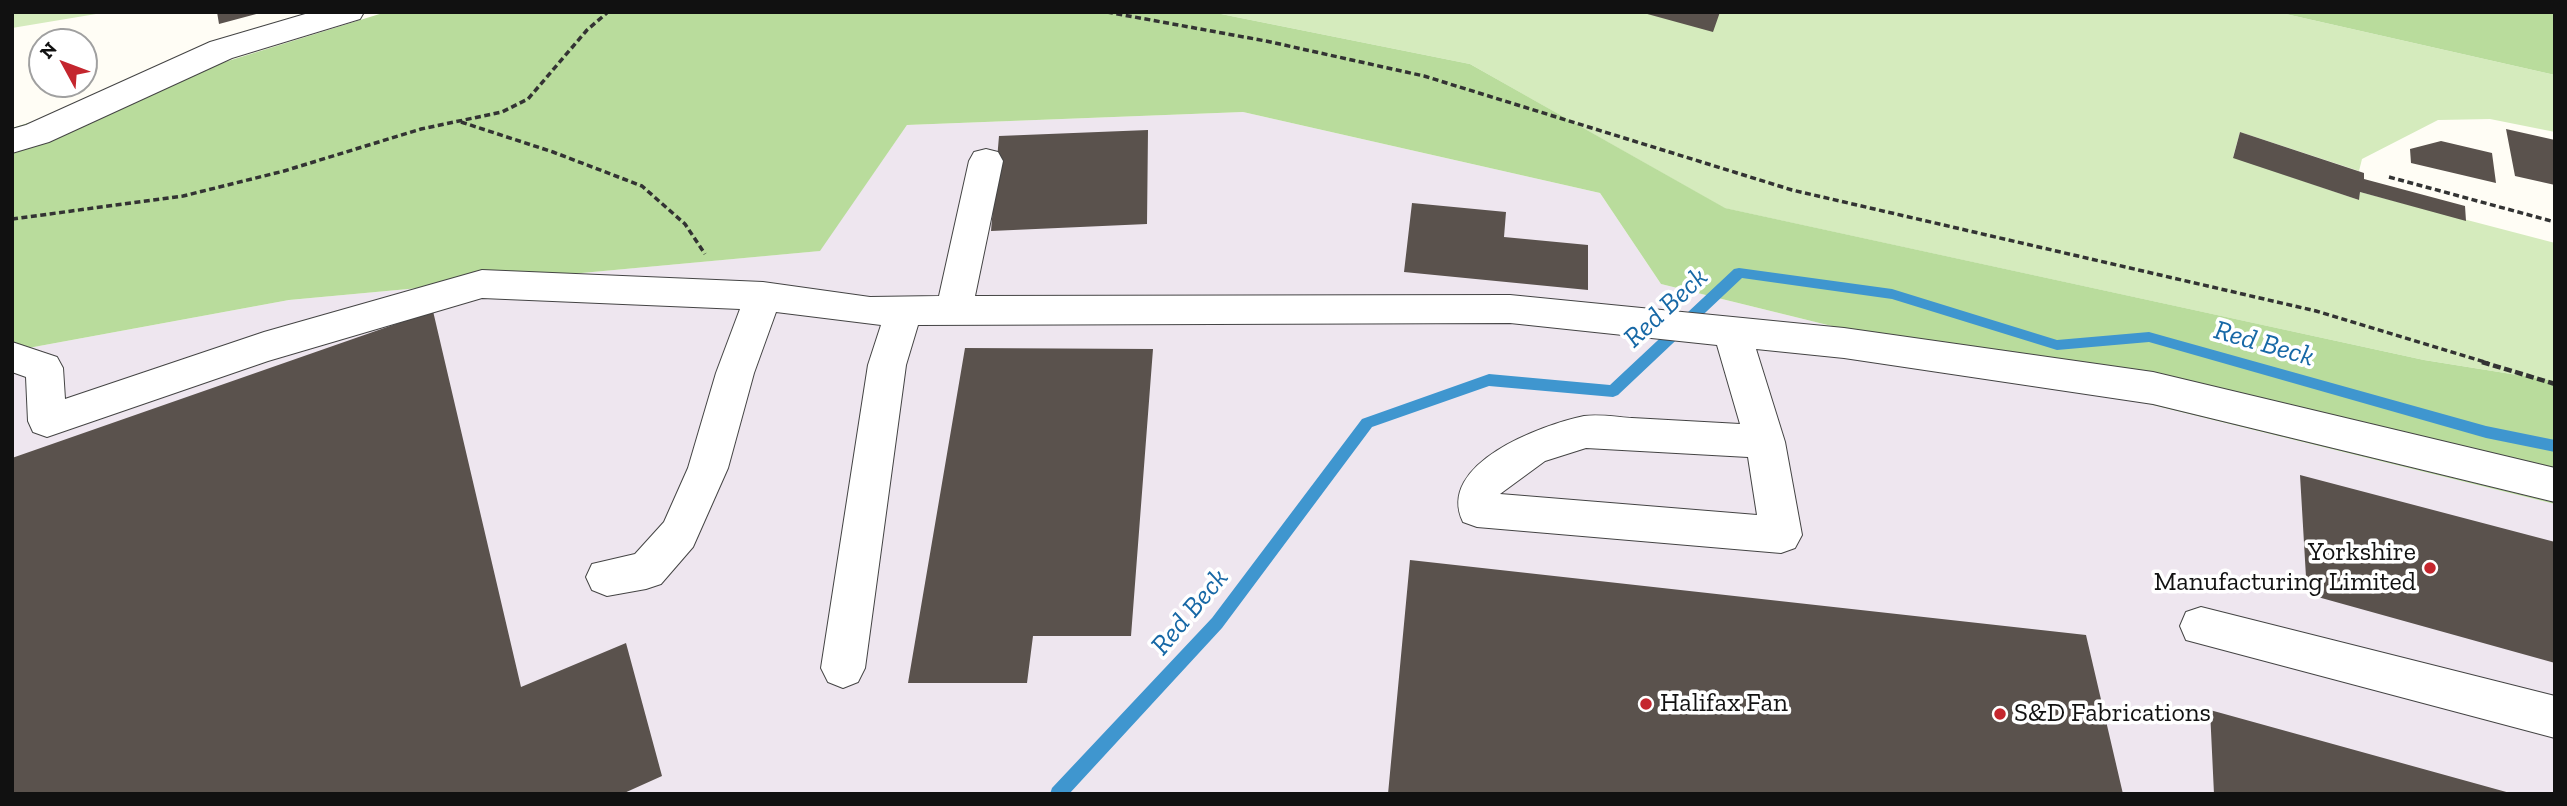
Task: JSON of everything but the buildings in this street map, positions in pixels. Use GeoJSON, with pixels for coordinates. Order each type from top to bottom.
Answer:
{"type":"FeatureCollection","features":[{"type":"Feature","properties":{"kind":"street"},"geometry":{"type":"LineString","coordinates":[[12,141],[37,134],[221,50],[349,12]]}},
{"type":"Feature","properties":{"kind":"street"},"geometry":{"type":"LineString","coordinates":[[954,311],[986,161]]}},
{"type":"Feature","properties":{"kind":"street"},"geometry":{"type":"LineString","coordinates":[[12,357],[44,368],[47,421],[264,347],[482,284],[763,296],[870,311],[1510,309],[1844,343],[2153,388],[2555,485]]}},
{"type":"Feature","properties":{"kind":"street"},"geometry":{"type":"LineString","coordinates":[[607,577],[646,571],[679,534],[708,468],[739,360],[763,296]]}},
{"type":"Feature","properties":{"kind":"street"},"geometry":{"type":"LineString","coordinates":[[844,668],[887,365],[904,310]]}},
{"type":"Feature","properties":{"kind":"street"},"geometry":{"type":"LineString","coordinates":[[1724,331],[1765,442],[1781,535],[1477,510],[1480,486],[1532,449],[1586,432],[1765,442]]}},
{"type":"Feature","properties":{"kind":"street"},"geometry":{"type":"LineString","coordinates":[[2201,625],[2555,717]]}},
{"type":"Feature","properties":{"kind":"path"},"geometry":{"type":"LineString","coordinates":[[12,219],[183,196],[284,172],[421,129],[502,112],[528,99],[587,30],[608,12]]}},
{"type":"Feature","properties":{"kind":"path"},"geometry":{"type":"LineString","coordinates":[[1107,12],[1266,41],[1424,76],[1792,190],[2316,311],[2555,384]]}},
{"type":"Feature","properties":{"kind":"path"},"geometry":{"type":"LineString","coordinates":[[458,121],[553,152],[642,186],[685,224],[706,256]]}},
{"type":"Feature","properties":{"kind":"path"},"geometry":{"type":"LineString","coordinates":[[2389,177],[2555,222]]}},
{"type":"Feature","properties":{"kind":"shaded area"},"geometry":{"type":"Polygon","coordinates":[[[1243,112],[1600,193],[1661,284],[2555,504],[2555,794],[12,794],[12,351],[289,300],[819,251],[907,125],[1243,112]]]}},
{"type":"Feature","properties":{"kind":"green space"},"geometry":{"type":"Polygon","coordinates":[[[12,12],[108,12],[12,28],[12,12]]]}},
{"type":"Feature","properties":{"kind":"green space"},"geometry":{"type":"Polygon","coordinates":[[[386,12],[1211,12],[1470,64],[1725,208],[2424,360],[2555,381],[2555,504],[1661,284],[1600,193],[1243,112],[907,125],[820,251],[289,300],[12,351],[12,128],[386,12]]]}},
{"type":"Feature","properties":{"kind":"green space"},"geometry":{"type":"Polygon","coordinates":[[[1211,12],[2277,12],[2555,75],[2555,132],[2490,119],[2438,120],[2362,159],[2359,171],[2240,132],[2233,157],[2359,200],[2360,192],[2555,243],[2555,381],[2424,360],[1724,208],[1470,64],[1211,12]]]}},
{"type":"Feature","properties":{"kind":"green space"},"geometry":{"type":"Polygon","coordinates":[[[2277,12],[2555,12],[2555,75],[2277,12]]]}},
{"type":"Feature","properties":{"kind":"waterway","name":"Red Beck"},"geometry":{"type":"LineString","coordinates":[[1058,794],[1217,623],[1367,423],[1489,380],[1613,391],[1739,273],[1892,294],[2057,345],[2149,337],[2486,432],[2555,446]]}},
{"type":"Feature","properties":{"kind":"place","name":"Yorkshire Manufacturing Limited"},"geometry":{"type":"Point","coordinates":[2430,568]}},
{"type":"Feature","properties":{"kind":"place","name":"Halifax Fan"},"geometry":{"type":"Point","coordinates":[1646,704]}},
{"type":"Feature","properties":{"kind":"place","name":"S&D Fabrications"},"geometry":{"type":"Point","coordinates":[2000,714]}}]}
